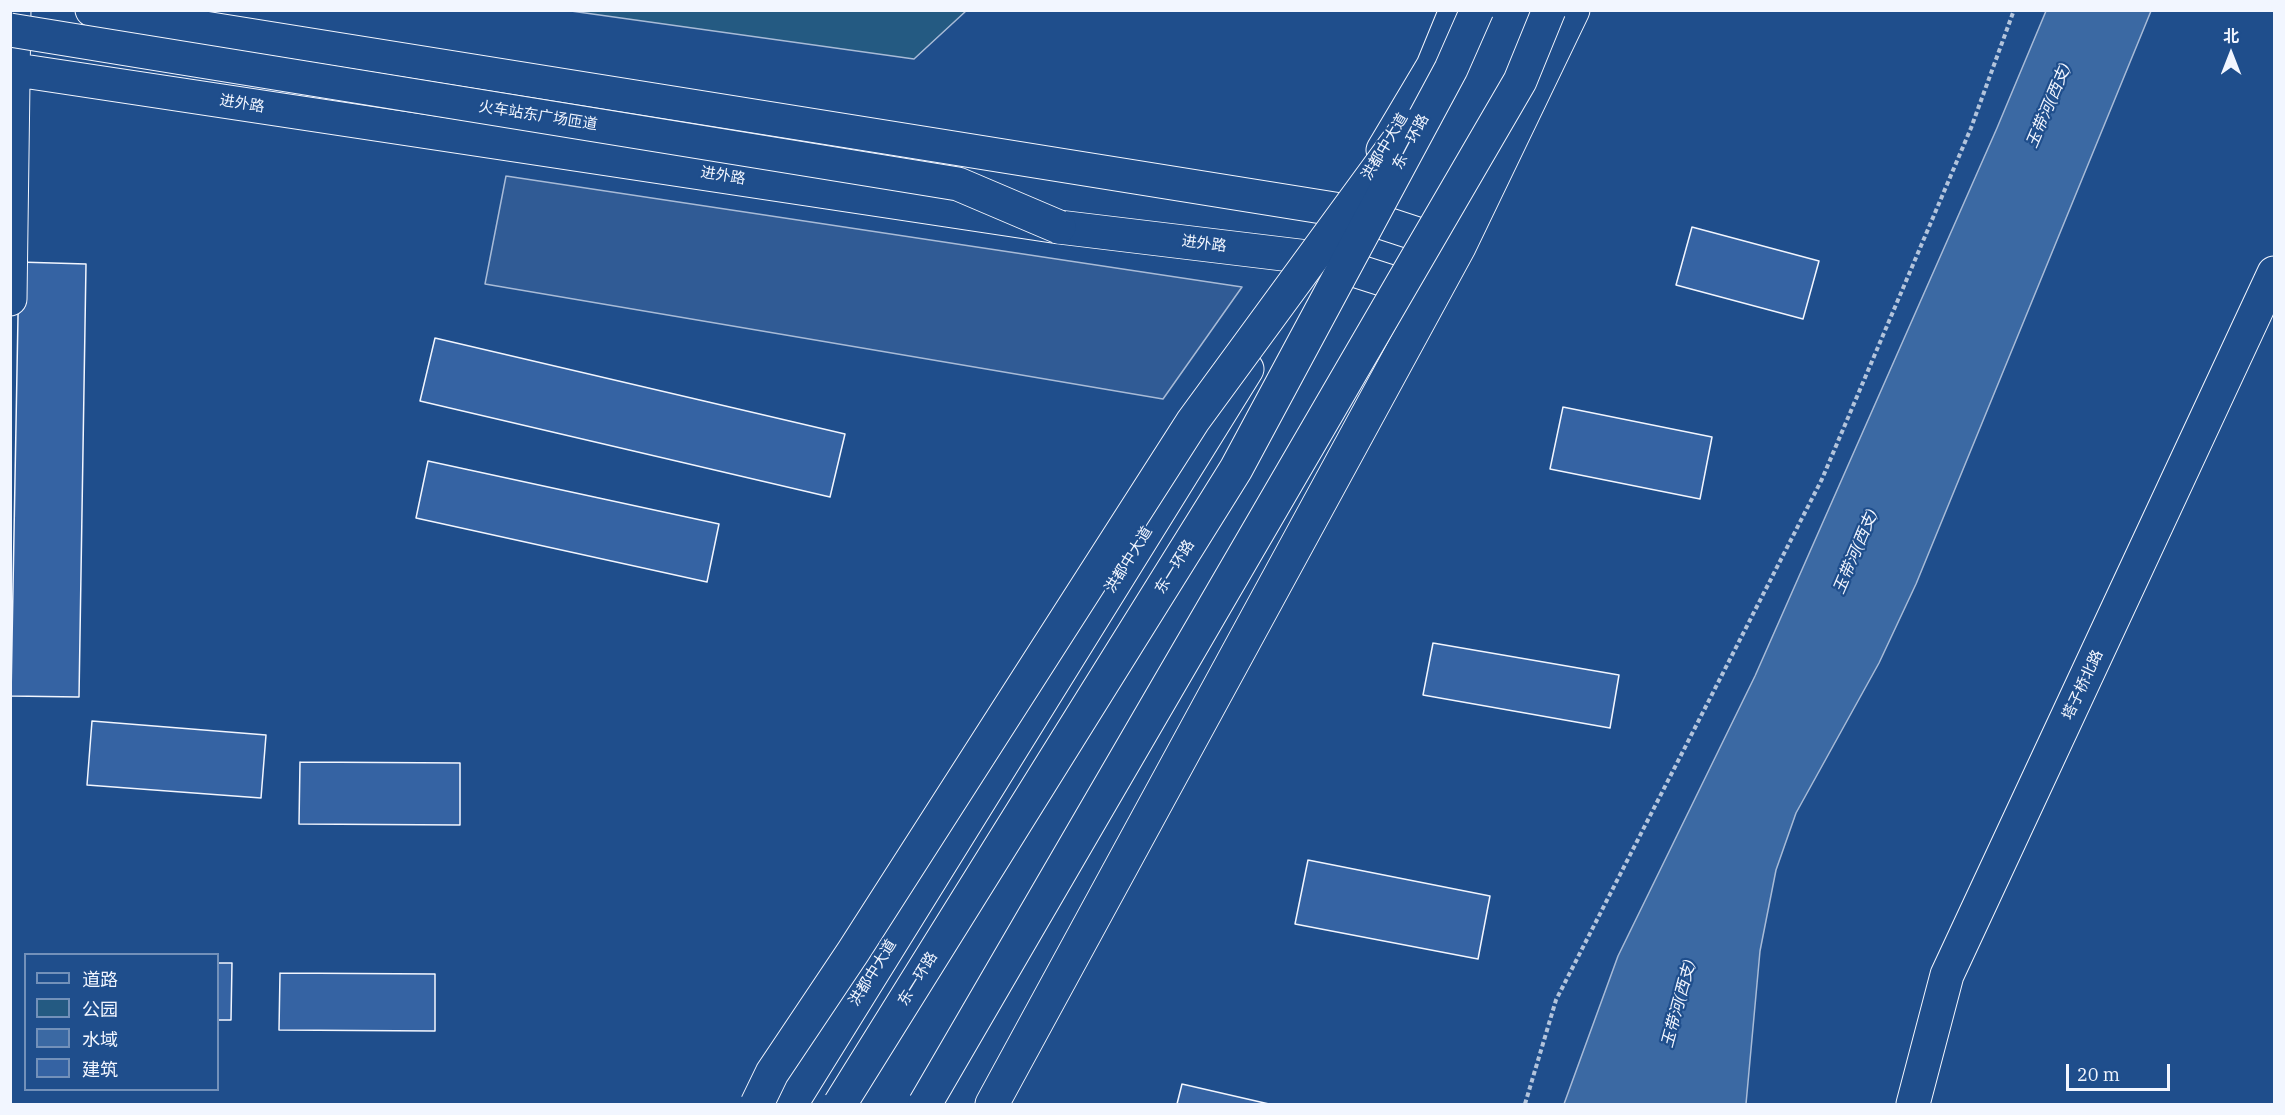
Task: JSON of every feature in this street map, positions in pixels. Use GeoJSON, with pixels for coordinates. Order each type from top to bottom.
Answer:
{"type":"FeatureCollection","features":[{"type":"Feature","properties":{"kind":"main road"},"geometry":{"type":"LineString","coordinates":[[10,299],[14,10]]}},
{"type":"Feature","properties":{"kind":"main road"},"geometry":{"type":"LineString","coordinates":[[92,10],[1347,211],[1459,248]]}},
{"type":"Feature","properties":{"kind":"main road","name":"洪都中大道"},"geometry":{"type":"LineString","coordinates":[[791,1104],[1347,211],[1433,66],[1456,10]]}},
{"type":"Feature","properties":{"kind":"main road","name":"东一环路"},"geometry":{"type":"LineString","coordinates":[[840,1104],[1236,469],[1451,69],[1477,10]]}},
{"type":"Feature","properties":{"kind":"main road"},"geometry":{"type":"LineString","coordinates":[[925,1104],[1520,81],[1549,10]]}},
{"type":"Feature","properties":{"kind":"main road"},"geometry":{"type":"LineString","coordinates":[[992,1104],[1431,295],[1459,248],[1573,10]]}},
{"type":"Feature","properties":{"kind":"main road","name":"火车站东广场匝道"},"geometry":{"type":"LineString","coordinates":[[10,30],[958,184],[1059,227]]}},
{"type":"Feature","properties":{"kind":"main road","name":"进外路"},"geometry":{"type":"LineString","coordinates":[[12,69],[1059,227],[1316,258],[1431,295]]}},
{"type":"Feature","properties":{"kind":"main road"},"geometry":{"type":"LineString","coordinates":[[757,1104],[772,1073],[853,952],[1194,421],[1451,69]]}},
{"type":"Feature","properties":{"kind":"main road","name":"塔子桥北路"},"geometry":{"type":"LineString","coordinates":[[1913,1104],[1947,975],[2274,273]]}},
{"type":"Feature","properties":{"kind":"main road"},"geometry":{"type":"LineString","coordinates":[[937,1104],[958,1048]]}},
{"type":"Feature","properties":{"kind":"path"},"geometry":{"type":"LineString","coordinates":[[1525,1104],[1556,1000],[1822,479],[1971,128],[2014,10]]}},
{"type":"Feature","properties":{"kind":"green space"},"geometry":{"type":"Polygon","coordinates":[[[966,10],[914,59],[571,11],[966,10]]]}},
{"type":"Feature","properties":{"kind":"shaded area"},"geometry":{"type":"Polygon","coordinates":[[[506,176],[1242,287],[1163,399],[485,284],[506,176]]]}},
{"type":"Feature","properties":{"kind":"water","name":"玉带河(西支)"},"geometry":{"type":"Polygon","coordinates":[[[2046,11],[2151,11],[1916,584],[1879,663],[1796,813],[1776,870],[1760,951],[1746,1104],[1564,1104],[1618,956],[1755,676],[1997,128],[2046,11]]]}},
{"type":"Feature","properties":{"kind":"building"},"geometry":{"type":"Polygon","coordinates":[[[1692,227],[1819,261],[1803,319],[1676,285],[1692,227]]]}},
{"type":"Feature","properties":{"kind":"building"},"geometry":{"type":"Polygon","coordinates":[[[19,262],[86,264],[79,697],[11,696],[19,262]]]}},
{"type":"Feature","properties":{"kind":"building"},"geometry":{"type":"Polygon","coordinates":[[[435,338],[845,434],[830,497],[420,401],[435,338]]]}},
{"type":"Feature","properties":{"kind":"building"},"geometry":{"type":"Polygon","coordinates":[[[1563,407],[1712,437],[1700,499],[1550,469],[1563,407]]]}},
{"type":"Feature","properties":{"kind":"building"},"geometry":{"type":"Polygon","coordinates":[[[428,461],[719,524],[707,582],[416,518],[428,461]]]}},
{"type":"Feature","properties":{"kind":"building"},"geometry":{"type":"Polygon","coordinates":[[[1433,643],[1619,675],[1610,728],[1423,695],[1433,643]]]}},
{"type":"Feature","properties":{"kind":"building"},"geometry":{"type":"Polygon","coordinates":[[[92,721],[266,735],[261,798],[87,785],[92,721]]]}},
{"type":"Feature","properties":{"kind":"building"},"geometry":{"type":"Polygon","coordinates":[[[300,762],[460,763],[460,825],[299,824],[300,762]]]}},
{"type":"Feature","properties":{"kind":"building"},"geometry":{"type":"Polygon","coordinates":[[[1308,860],[1490,896],[1478,959],[1295,924],[1308,860]]]}},
{"type":"Feature","properties":{"kind":"building"},"geometry":{"type":"Polygon","coordinates":[[[219,963],[232,963],[231,1020],[219,1020],[219,963]]]}},
{"type":"Feature","properties":{"kind":"building"},"geometry":{"type":"Polygon","coordinates":[[[280,973],[435,974],[435,1031],[279,1030],[280,973]]]}},
{"type":"Feature","properties":{"kind":"building"},"geometry":{"type":"Polygon","coordinates":[[[1182,1084],[1269,1104],[1177,1104],[1182,1084]]]}}]}
